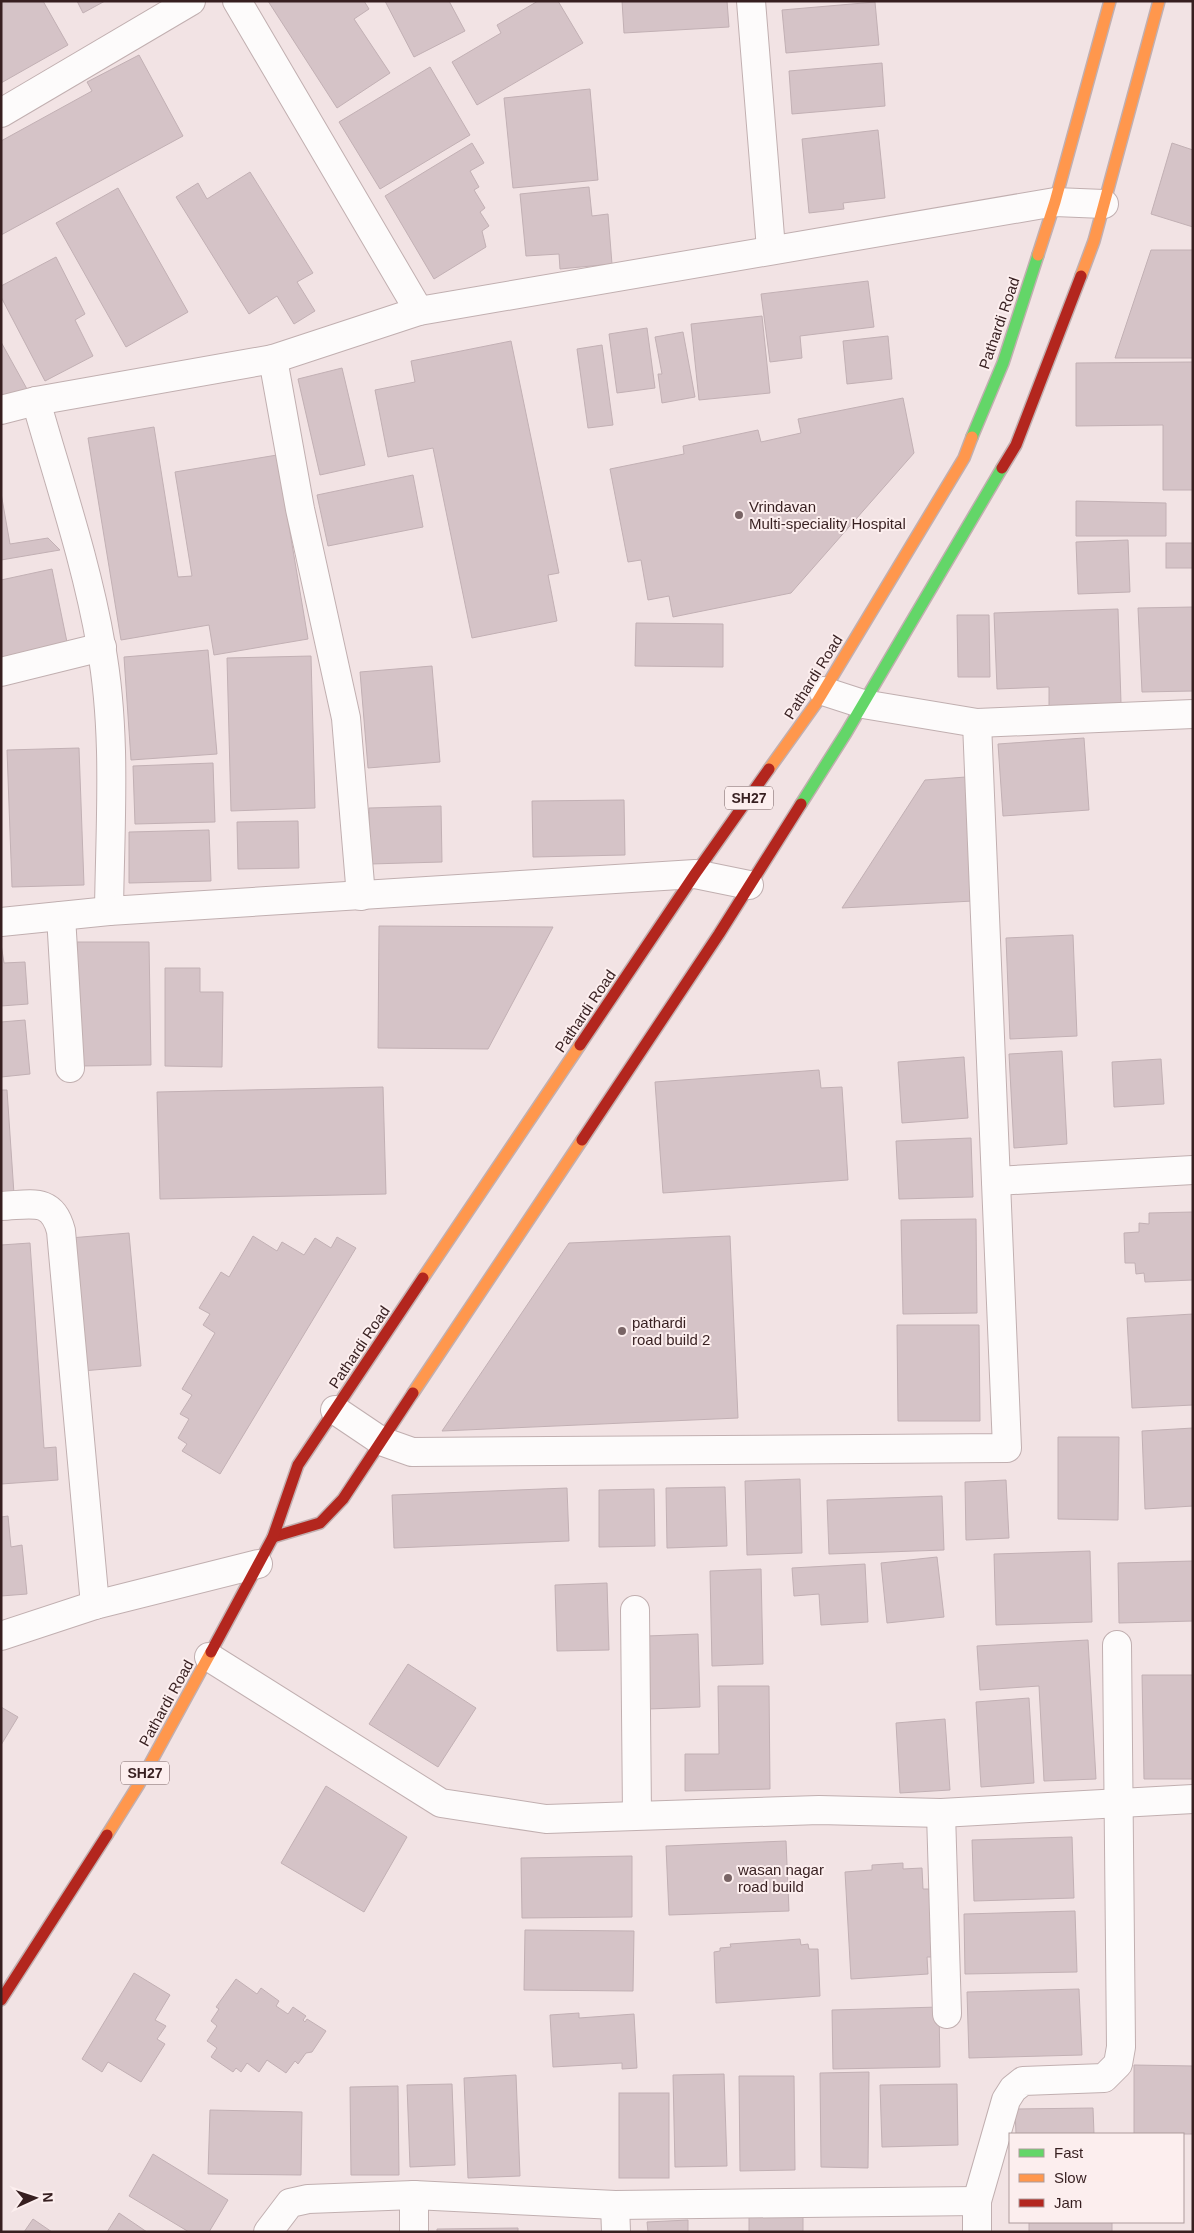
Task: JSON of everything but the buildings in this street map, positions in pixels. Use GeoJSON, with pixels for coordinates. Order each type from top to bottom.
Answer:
{"type":"FeatureCollection","features":[{"type":"Feature","properties":{"kind":"main road","name":"Pathardi Road"},"geometry":{"type":"LineString","coordinates":[[1,2000],[139,1784],[273,1537],[298,1465],[694,874],[823,691],[964,458],[1003,362],[1055,202],[1110,1]]}},
{"type":"Feature","properties":{"kind":"main road"},"geometry":{"type":"LineString","coordinates":[[273,1537],[320,1522],[343,1499],[749,885],[863,704],[1016,445],[1094,241],[1159,1]]}},
{"type":"Feature","properties":{"kind":"street"},"geometry":{"type":"LineString","coordinates":[[1,113],[191,1]]}},
{"type":"Feature","properties":{"kind":"street"},"geometry":{"type":"LineString","coordinates":[[237,1],[419,311]]}},
{"type":"Feature","properties":{"kind":"street"},"geometry":{"type":"LineString","coordinates":[[751,1],[771,249]]}},
{"type":"Feature","properties":{"kind":"street"},"geometry":{"type":"LineString","coordinates":[[1,410],[36,401],[273,359],[419,311],[771,249],[1055,202],[1104,204]]}},
{"type":"Feature","properties":{"kind":"street"},"geometry":{"type":"LineString","coordinates":[[273,359],[300,509],[346,718],[360,896]]}},
{"type":"Feature","properties":{"kind":"street"},"geometry":{"type":"LineString","coordinates":[[36,401],[80,558],[102,647],[109,727],[110,911]]}},
{"type":"Feature","properties":{"kind":"street"},"geometry":{"type":"LineString","coordinates":[[1,672],[102,647]]}},
{"type":"Feature","properties":{"kind":"street"},"geometry":{"type":"LineString","coordinates":[[823,691],[863,704],[977,722],[1193,714]]}},
{"type":"Feature","properties":{"kind":"street"},"geometry":{"type":"LineString","coordinates":[[335,1410],[381,1441],[412,1452],[1007,1448],[977,722]]}},
{"type":"Feature","properties":{"kind":"street"},"geometry":{"type":"LineString","coordinates":[[1,922],[110,911],[694,874],[749,885]]}},
{"type":"Feature","properties":{"kind":"street"},"geometry":{"type":"LineString","coordinates":[[61,916],[70,1068]]}},
{"type":"Feature","properties":{"kind":"street"},"geometry":{"type":"LineString","coordinates":[[996,1182],[1193,1170]]}},
{"type":"Feature","properties":{"kind":"street"},"geometry":{"type":"LineString","coordinates":[[1,1206],[37,1204],[46,1206],[57,1217],[61,1231],[95,1605]]}},
{"type":"Feature","properties":{"kind":"street"},"geometry":{"type":"LineString","coordinates":[[1,1636],[95,1605],[258,1564]]}},
{"type":"Feature","properties":{"kind":"street"},"geometry":{"type":"LineString","coordinates":[[635,1610],[637,1815]]}},
{"type":"Feature","properties":{"kind":"street"},"geometry":{"type":"LineString","coordinates":[[977,2232],[977,2201],[1006,2100],[1013,2089],[1023,2081],[1104,2078],[1118,2064],[1121,2047],[1116,1645]]}},
{"type":"Feature","properties":{"kind":"street"},"geometry":{"type":"LineString","coordinates":[[209,1657],[441,1803],[546,1819],[819,1810],[941,1813],[1193,1799]]}},
{"type":"Feature","properties":{"kind":"street"},"geometry":{"type":"LineString","coordinates":[[941,1813],[947,2014]]}},
{"type":"Feature","properties":{"kind":"street"},"geometry":{"type":"LineString","coordinates":[[268,2232],[290,2203],[308,2199],[414,2195],[616,2205],[977,2201]]}},
{"type":"Feature","properties":{"kind":"street"},"geometry":{"type":"LineString","coordinates":[[414,2195],[414,2232]]}},
{"type":"Feature","properties":{"kind":"street"},"geometry":{"type":"LineString","coordinates":[[616,2205],[616,2232]]}},
{"type":"Feature","properties":{"kind":"traffic: fast"},"geometry":{"type":"LineString","coordinates":[[972,437],[1003,363],[1038,255]]}},
{"type":"Feature","properties":{"kind":"traffic: fast"},"geometry":{"type":"LineString","coordinates":[[801,804],[846,733],[1002,468]]}},
{"type":"Feature","properties":{"kind":"traffic: slow"},"geometry":{"type":"LineString","coordinates":[[1038,255],[1055,202],[1110,1]]}},
{"type":"Feature","properties":{"kind":"traffic: slow"},"geometry":{"type":"LineString","coordinates":[[1081,276],[1094,241],[1159,1]]}},
{"type":"Feature","properties":{"kind":"traffic: slow"},"geometry":{"type":"LineString","coordinates":[[769,769],[817,702],[964,458],[972,437]]}},
{"type":"Feature","properties":{"kind":"traffic: slow"},"geometry":{"type":"LineString","coordinates":[[423,1278],[580,1045]]}},
{"type":"Feature","properties":{"kind":"traffic: slow"},"geometry":{"type":"LineString","coordinates":[[413,1393],[582,1140]]}},
{"type":"Feature","properties":{"kind":"traffic: slow"},"geometry":{"type":"LineString","coordinates":[[107,1835],[139,1784],[211,1652]]}},
{"type":"Feature","properties":{"kind":"traffic: jam"},"geometry":{"type":"LineString","coordinates":[[1002,468],[1016,445],[1081,276]]}},
{"type":"Feature","properties":{"kind":"traffic: jam"},"geometry":{"type":"LineString","coordinates":[[580,1045],[695,874],[769,769]]}},
{"type":"Feature","properties":{"kind":"traffic: jam"},"geometry":{"type":"LineString","coordinates":[[582,1140],[719,934],[801,804]]}},
{"type":"Feature","properties":{"kind":"traffic: jam"},"geometry":{"type":"LineString","coordinates":[[211,1652],[273,1537],[298,1465],[423,1278]]}},
{"type":"Feature","properties":{"kind":"traffic: jam"},"geometry":{"type":"LineString","coordinates":[[273,1537],[320,1523],[343,1499],[413,1393]]}},
{"type":"Feature","properties":{"kind":"traffic: jam"},"geometry":{"type":"LineString","coordinates":[[1,2000],[107,1835]]}},
{"type":"Feature","properties":{"kind":"place","name":"Vrindavan Multi-speciality Hospital"},"geometry":{"type":"Point","coordinates":[739,515]}},
{"type":"Feature","properties":{"kind":"place","name":"pathardi road build 2"},"geometry":{"type":"Point","coordinates":[622,1331]}},
{"type":"Feature","properties":{"kind":"place","name":"wasan nagar road build"},"geometry":{"type":"Point","coordinates":[728,1878]}}]}
